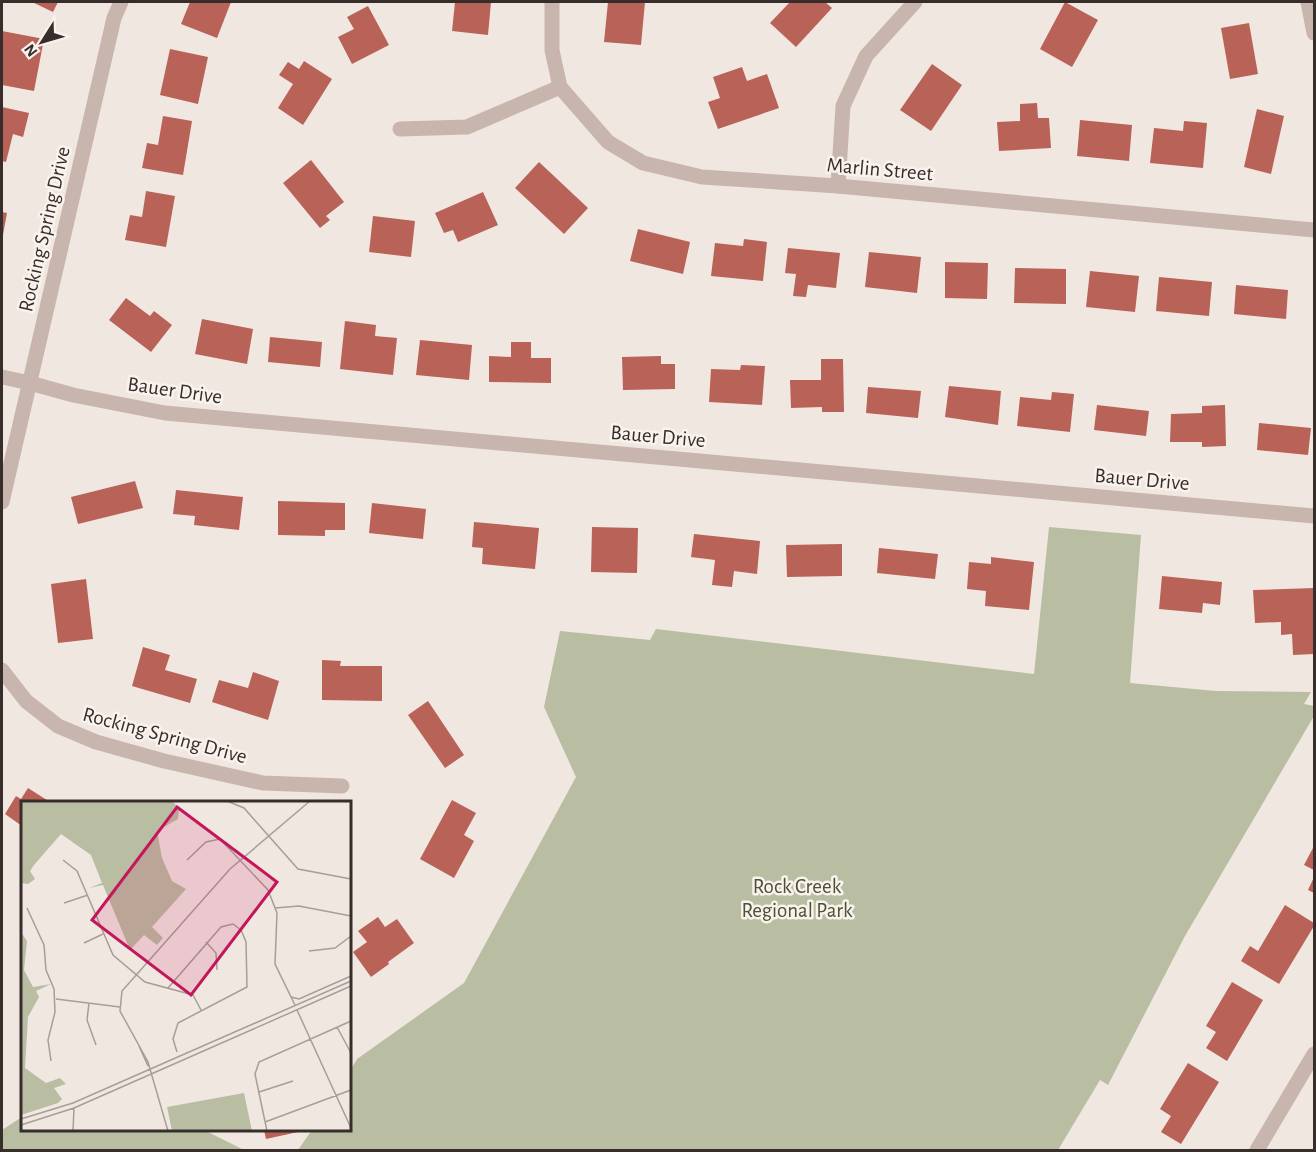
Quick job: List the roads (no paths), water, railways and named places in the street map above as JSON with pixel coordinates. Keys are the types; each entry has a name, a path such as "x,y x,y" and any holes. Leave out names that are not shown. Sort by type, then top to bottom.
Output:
{"street":[{"name":"Rocking Spring Drive","path":"2,502 114,18 121,2"},
{"name":"Marlin Street","path":"552,2 552,50 560,87 608,142 643,163 702,177 838,186 1314,230"},
{"path":"838,186 843,106 866,56 915,2"},
{"path":"1308,2 1314,33"},
{"path":"400,129 467,127 560,87"},
{"name":"Bauer Drive","path":"2,377 73,395 165,413 1314,516"},
{"name":"Rocking Spring Drive","path":"2,670 26,701 58,726 96,742 164,761 263,783 342,786"},
{"path":"1257,1150 1314,1054"}],"park label":[{"name":"Rock Creek Regional Park","path":"797,898"}]}
